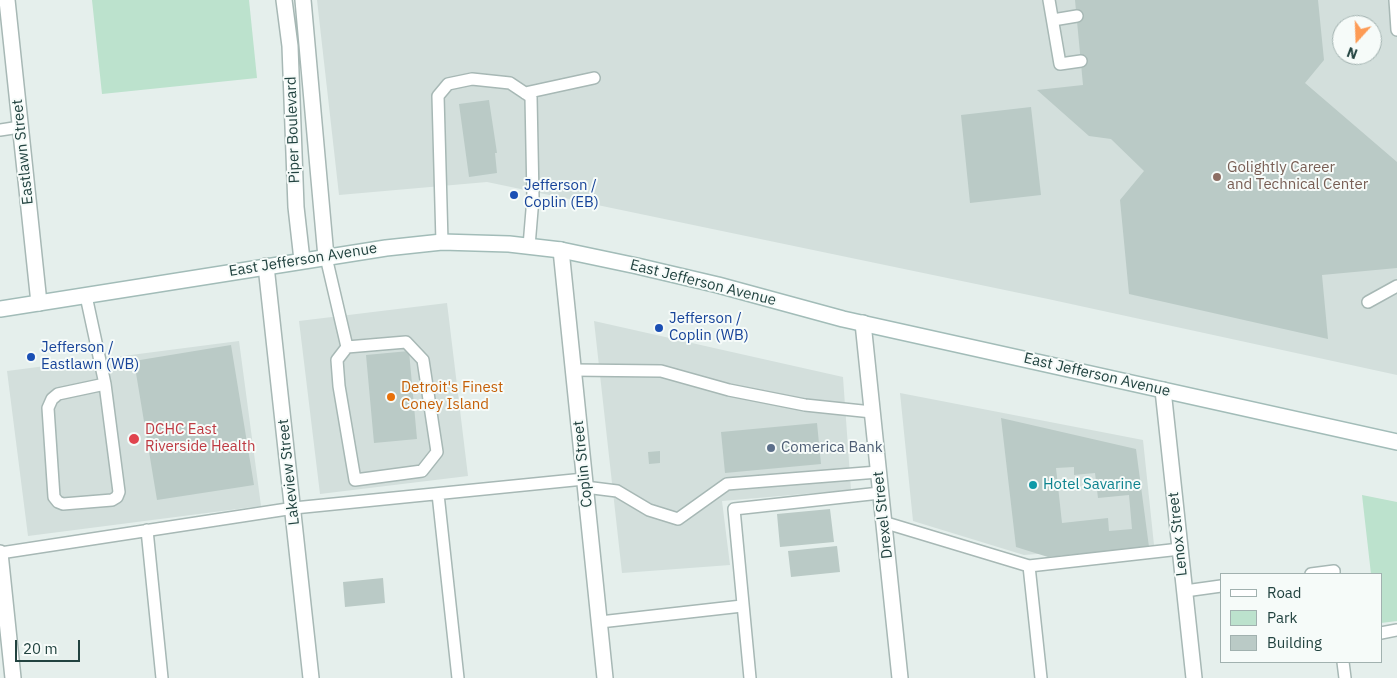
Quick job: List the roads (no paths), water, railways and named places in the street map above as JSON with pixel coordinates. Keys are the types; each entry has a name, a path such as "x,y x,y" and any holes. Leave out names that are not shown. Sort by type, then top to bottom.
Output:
{"street":[{"name":"Eastlawn Street","path":"7,0 38,303"},
{"name":"Piper Boulevard","path":"284,0 290,46 296,206 302,260"},
{"name":"Piper Boulevard","path":"303,0 326,257"},
{"name":"East Jefferson Avenue","path":"0,309 302,260 442,242 485,242 529,246 561,250 718,285 862,323 1397,442"},
{"name":"Coplin Street","path":"561,250 605,678"},
{"name":"Lakeview Street","path":"266,266 294,508 311,678"},
{"name":"Drexel Street","path":"862,323 900,678"},
{"name":"Lenox Street","path":"1163,390 1194,678"},
{"path":"0,553 14,678"}],"lane":[{"path":"1049,0 1060,64 1081,61"},
{"path":"1395,0 1397,30"},
{"path":"1052,20 1077,16"},
{"path":"525,93 594,78"},
{"path":"442,242 438,96 448,84 472,79 510,83 531,97 533,198 529,246"},
{"path":"0,130 20,127"},
{"path":"326,257 347,347 338,360 339,386 355,480 422,471 437,452 423,360 406,342 347,347"},
{"path":"1368,302 1397,286"},
{"path":"86,296 105,384 119,492 117,497 112,500 63,504 54,497 48,408 52,399 58,394 105,384"},
{"path":"573,370 661,371 729,390 804,405 872,412"},
{"path":"0,553 294,508 438,494 585,483 617,491 649,510 678,519 728,484 878,472"},
{"path":"750,678 734,509 880,493"},
{"path":"438,494 458,678"},
{"path":"883,522 1029,566 1180,549"},
{"path":"147,530 162,678"},
{"path":"1029,566 1041,678"},
{"path":"1319,573 1334,571 1334,573"},
{"path":"1184,591 1220,586"},
{"path":"600,622 742,606"},
{"path":"1382,632 1397,630"},
{"path":"1343,663 1345,678"}],"place":[{"name":"Golightly Career and Technical Center","path":"1217,177"},
{"name":"Jefferson / Coplin (EB)","path":"514,195"},
{"name":"Jefferson / Coplin (WB)","path":"659,328"},
{"name":"Jefferson / Eastlawn (WB)","path":"31,357"},
{"name":"Detroit's Finest Coney Island","path":"391,397"},
{"name":"DCHC East Riverside Health","path":"134,439"},
{"name":"Comerica Bank","path":"771,448"},
{"name":"Hotel Savarine","path":"1033,485"}]}
